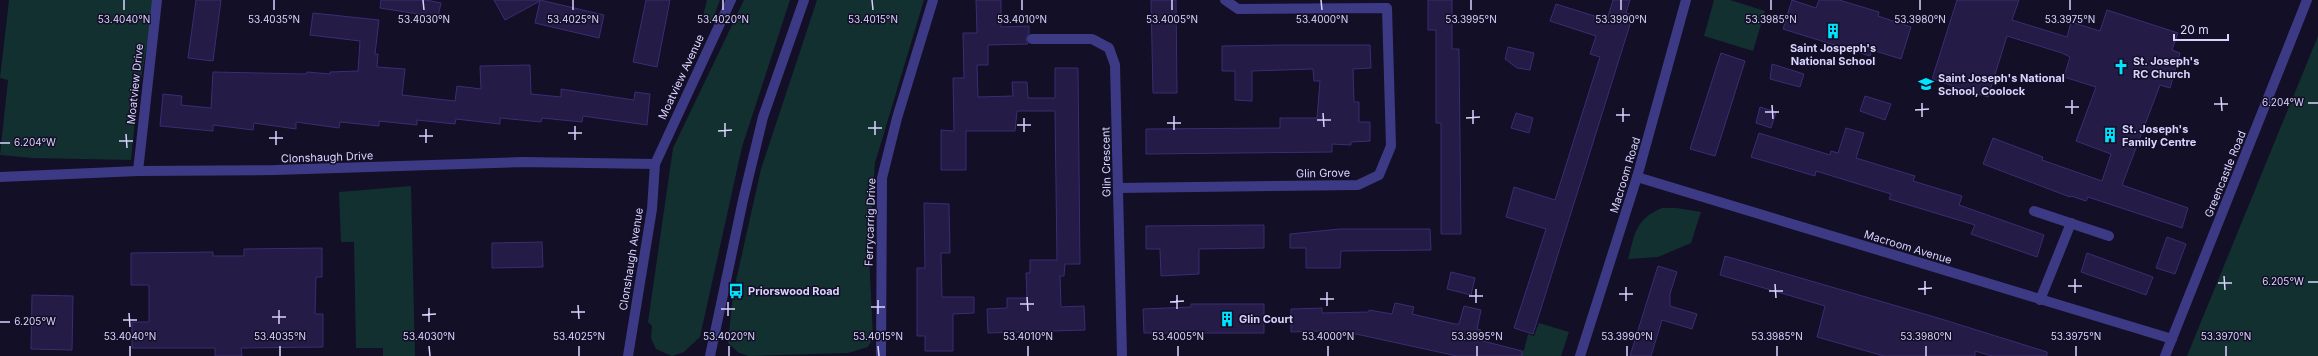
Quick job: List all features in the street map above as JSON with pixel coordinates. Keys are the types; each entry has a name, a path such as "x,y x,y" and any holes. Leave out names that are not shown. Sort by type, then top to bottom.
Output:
{"street":[{"name":"Moatview Drive","path":"138,171 157,0"},
{"name":"Moatview Avenue","path":"655,164 731,0"},
{"path":"710,356 743,200 763,117 804,0"},
{"name":"Ferrycarrig Drive","path":"881,356 882,178 897,118 933,0"},
{"name":"Glin Grove","path":"1118,188 1358,185 1379,175 1391,146 1388,4 1238,9 1225,0"},
{"name":"Macroom Road","path":"1580,356 1637,177 1686,0"},
{"name":"Greencastle Road","path":"2165,356 2307,0"},
{"name":"Glin Crescent","path":"1032,38 1092,39 1109,48 1115,65 1122,356"},
{"name":"Clonshaugh Drive","path":"0,177 138,171 274,170 523,162 655,164"},
{"name":"Clonshaugh Avenue","path":"628,356 652,209 655,164"},
{"name":"Macroom Avenue","path":"1637,177 2172,339"},
{"path":"2034,211 2109,236"},
{"path":"2040,300 2070,223"}],"green space":[{"path":"9,0 155,0 137,101 131,160 32,158 0,155 8,80 0,78"},
{"path":"707,0 720,0 711,24 702,20"},
{"path":"744,0 790,0 742,147 700,337 684,352 672,356 656,349 651,338 652,326 648,322 673,148"},
{"path":"817,0 924,0 875,163 869,254 873,337 868,347 848,353 749,356 739,353 728,343 733,294 761,169"},
{"path":"1714,0 1730,0 1765,11 1753,51 1704,36"},
{"path":"2318,36 2318,356 2187,356"},
{"path":"411,186 415,356 383,356 383,348 356,348 354,242 341,242 339,192"},
{"path":"1662,208 1677,208 1701,212 1691,243 1658,257 1628,259 1635,235 1641,222 1653,212"},
{"path":"1539,323 1569,332 1561,356 1514,356 1524,350 1528,334 1534,336"}],"building":[{"path":"196,0 221,0 213,61 188,58"},
{"path":"381,0 426,0 441,3 438,17 380,8"},
{"path":"494,0 540,0 604,15 599,38 535,23 540,1 505,20"},
{"path":"646,0 670,0 657,67 633,62"},
{"path":"976,0 1001,0 1001,27 1029,26 1029,33 1026,39 1028,44 988,45 988,65 977,65 978,97 1013,96 1012,82 1027,82 1028,98 1055,98 1055,68 1078,68 1080,264 1065,264 1064,276 1060,276 1061,307 1084,306 1085,330 988,333 987,309 1007,308 1007,298 1027,298 1026,273 1030,273 1030,260 1057,260 1055,111 1017,111 1015,131 966,131 966,170 941,170 941,130 954,131 953,78 964,78 963,33 977,33"},
{"path":"1151,0 1176,0 1177,93 1153,93"},
{"path":"1428,0 1452,0 1452,49 1459,49 1461,234 1441,234 1441,123 1436,123 1436,30 1428,30"},
{"path":"1613,0 1630,0 1626,13 1633,15 1533,334 1514,328 1546,229 1506,217 1514,187 1555,200 1600,57 1590,54 1596,36 1550,21 1556,4 1607,20"},
{"name":"Saint Jospeph's National School","path":"1792,0 1816,8 1819,0 1839,0 1879,12 1878,16 1911,27 1901,59 1872,50 1870,56 1783,29"},
{"path":"1957,0 2019,0 2012,20 2067,37 2071,22 2100,31 2107,10 2178,33 2172,50 2180,53 2170,88 2160,85 2122,185 2188,208 2182,228 2088,197 2086,201 2071,196 2070,197 1983,164 1993,138 2043,157 2042,160 2102,181 2111,154 2076,141 2096,87 2064,77 2070,57 2062,53 2007,36 1988,97 1932,79"},
{"path":"313,13 379,20 375,54 378,54 377,67 405,69 402,95 455,101 457,86 481,89 480,66 530,65 531,94 561,97 561,89 634,100 635,92 650,94 647,125 583,116 582,122 542,118 541,122 500,118 500,124 456,119 455,124 417,120 417,125 379,121 379,126 340,122 339,128 296,122 296,129 254,123 253,130 213,125 213,131 160,126 163,94 182,96 181,105 211,108 213,72 306,74 307,72 330,74 330,72 358,71 360,41 310,35"},
{"path":"1370,45 1371,68 1353,69 1354,102 1359,102 1359,122 1370,122 1370,141 1351,142 1351,145 1332,144 1332,152 1146,154 1146,129 1280,128 1280,118 1317,118 1320,81 1314,81 1313,69 1252,71 1252,101 1235,100 1235,71 1222,71 1222,46"},
{"path":"1508,47 1534,53 1530,70 1517,68 1505,59"},
{"path":"1721,53 1745,61 1715,156 1690,149"},
{"path":"1772,64 1804,74 1800,87 1770,79"},
{"path":"1865,96 1891,104 1885,120 1860,111"},
{"path":"1760,107 1776,112 1771,128 1756,123"},
{"path":"1516,113 1533,118 1529,133 1511,128"},
{"path":"1846,128 1864,133 1856,158 1915,176 1913,181 1962,196 1959,205 2044,235 2037,257 1971,234 1975,225 1889,199 1891,194 1816,171 1815,176 1751,157 1759,133 1830,155 1831,151 1838,153"},
{"path":"924,203 949,204 950,253 941,253 942,297 974,297 974,313 953,314 953,351 925,351 925,336 917,336 917,268 925,268"},
{"path":"1264,225 1264,248 1199,249 1199,274 1161,276 1160,249 1146,249 1146,226"},
{"path":"1340,229 1430,229 1431,250 1341,251 1340,268 1306,268 1306,248 1290,248 1290,234"},
{"path":"2167,237 2186,244 2175,274 2156,268"},
{"path":"542,242 543,267 492,268 492,243"},
{"path":"322,248 322,277 316,277 315,314 323,314 323,347 241,348 242,356 215,356 215,348 132,348 132,322 149,322 149,285 131,285 131,253 213,252 213,256 244,256 244,249"},
{"path":"2087,253 2153,277 2146,295 2081,272"},
{"path":"1725,256 1938,318 2047,352 2047,356 1992,356 1975,351 1975,356 1884,356 1817,337 1825,306 1720,275"},
{"path":"1658,266 1677,272 1670,294 1670,306 1697,314 1692,329 1662,320 1651,356 1630,356"},
{"path":"1451,272 1475,278 1471,295 1447,289"},
{"path":"32,295 73,296 72,350 31,349"},
{"path":"1395,303 1414,307 1412,314 1455,324 1459,324 1464,306 1481,310 1477,329 1481,330 1479,340 1522,351 1522,356 1457,356 1356,334 1323,335 1323,331 1291,332 1291,309 1322,308 1322,313 1369,312 1369,310 1392,314"},
{"name":"Glin Court","path":"1191,304 1264,304 1264,333 1144,333 1143,309 1191,307"}],"place":[{"name":"Saint Jospeph's National School","path":"1833,31"},
{"name":"St. Joseph's RC Church","path":"2121,67"},
{"name":"Saint Joseph's National School, Coolock","path":"1926,84"},
{"name":"St. Joseph's Family Centre","path":"2110,135"},
{"name":"Priorswood Road","path":"736,291"},
{"name":"Glin Court","path":"1227,319"}]}
